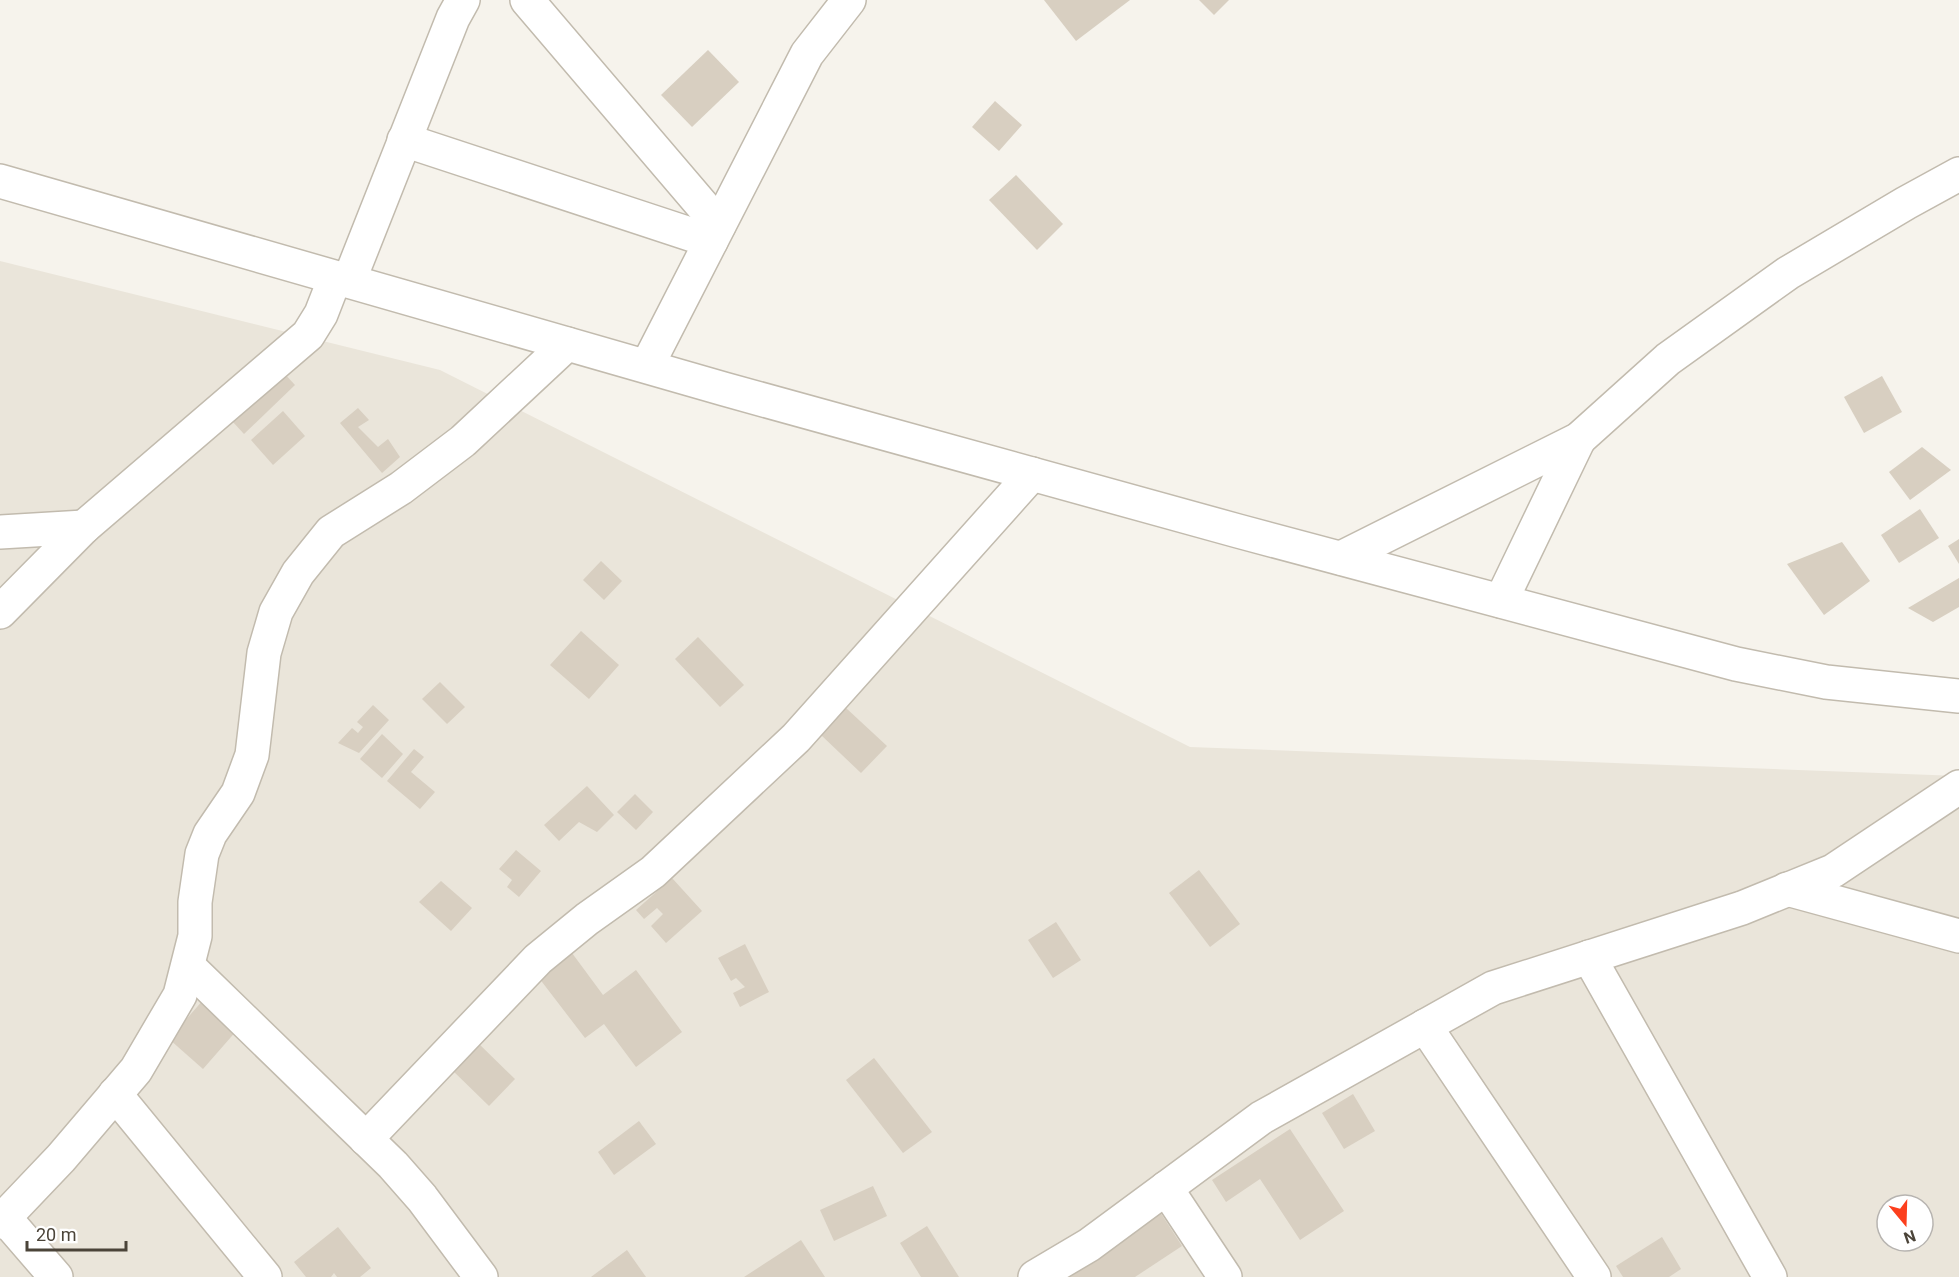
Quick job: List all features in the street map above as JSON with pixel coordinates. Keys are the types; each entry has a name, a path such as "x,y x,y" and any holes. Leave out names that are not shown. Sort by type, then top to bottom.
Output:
{"street":[{"path":"0,612 84,527 308,334 342,280 404,141 453,18 463,0"},
{"path":"527,0 715,233"},
{"path":"647,366 807,54 849,0"},
{"path":"404,141 715,233"},
{"path":"1341,558 1579,439 1668,359 1788,273 1959,174"},
{"path":"0,181 567,344 1032,474 1736,664 1826,682 1959,696"},
{"path":"56,1277 2,1220 61,1158 136,1070 180,995 195,936 195,902 202,854 210,834 238,793 252,755 264,653 276,612 297,573 331,532 401,488 463,441 567,344"},
{"path":"1501,601 1579,439"},
{"path":"366,1139 538,959 653,872 796,738 1032,474"},
{"path":"0,532 84,527"},
{"path":"1035,1277 1089,1245 1261,1118 1493,988 1742,909 1833,871 1959,788"},
{"path":"1788,890 1959,936"},
{"path":"1589,957 1770,1277"},
{"path":"189,966 393,1165 422,1198 481,1277"},
{"path":"1425,1026 1594,1277"},
{"path":"115,1094 265,1277"},
{"path":"1166,1188 1225,1277"}],"shaded area":[{"path":"0,261 440,370 1190,747 1959,776 1959,1277 0,1277"}],"building":[{"path":"1044,0 1130,0 1076,41"},
{"path":"1199,0 1229,0 1214,15"},
{"path":"708,50 739,82 692,127 661,95"},
{"path":"995,101 1022,125 999,151 972,127"},
{"path":"1016,175 1063,224 1037,250 989,200"},
{"path":"283,372 295,385 244,434 232,421"},
{"path":"1882,376 1902,412 1864,433 1844,397"},
{"path":"358,408 369,420 358,427 378,447 388,439 400,457 382,473 340,423"},
{"path":"283,411 305,436 273,465 251,440"},
{"path":"1922,447 1951,470 1910,500 1889,472"},
{"path":"1920,509 1939,538 1899,563 1881,535"},
{"path":"1959,539 1959,564 1948,546"},
{"path":"1842,542 1870,581 1824,615 1787,564"},
{"path":"601,561 622,581 604,600 583,580"},
{"path":"1959,578 1959,607 1933,622 1908,608"},
{"path":"581,631 619,665 589,699 550,665"},
{"path":"698,637 744,685 720,707 675,659"},
{"path":"440,682 465,707 447,724 422,699"},
{"path":"373,705 389,720 359,753 338,743 352,728 358,733 363,727 357,722"},
{"path":"846,708 887,746 861,773 821,735"},
{"path":"382,734 403,754 382,778 360,759"},
{"path":"414,749 424,757 411,772 435,792 420,809 387,781"},
{"path":"587,786 614,815 597,832 579,822 559,841 544,825"},
{"path":"635,794 653,812 636,830 617,812"},
{"path":"516,850 541,871 519,897 507,887 512,880 499,869"},
{"path":"1199,870 1240,924 1210,947 1169,893"},
{"path":"672,878 702,911 666,943 651,926 663,914 657,908 644,919 636,910"},
{"path":"441,881 472,908 451,931 419,902"},
{"path":"1056,922 1081,960 1053,978 1028,940"},
{"path":"745,944 769,992 740,1007 733,993 745,987 736,978 731,981 718,958"},
{"path":"572,953 603,995 636,970 682,1032 636,1067 604,1024 585,1038 539,978"},
{"path":"204,999 238,1029 203,1069 169,1039"},
{"path":"476,1041 515,1079 489,1106 449,1067"},
{"path":"874,1058 932,1132 903,1153 846,1080"},
{"path":"1353,1094 1375,1131 1344,1149 1322,1113"},
{"path":"639,1121 656,1144 614,1175 598,1152"},
{"path":"1290,1129 1344,1211 1300,1240 1260,1179 1226,1202 1212,1180"},
{"path":"873,1186 887,1216 834,1241 820,1210"},
{"path":"1160,1212 1182,1246 1135,1277 1061,1277"},
{"path":"927,1226 959,1277 921,1277 900,1243"},
{"path":"338,1227 371,1268 360,1277 337,1277 334,1273 331,1277 306,1277 294,1262"},
{"path":"1662,1237 1681,1269 1669,1277 1623,1277 1616,1266"},
{"path":"801,1240 825,1277 744,1277"},
{"path":"627,1250 646,1277 591,1277"}]}
